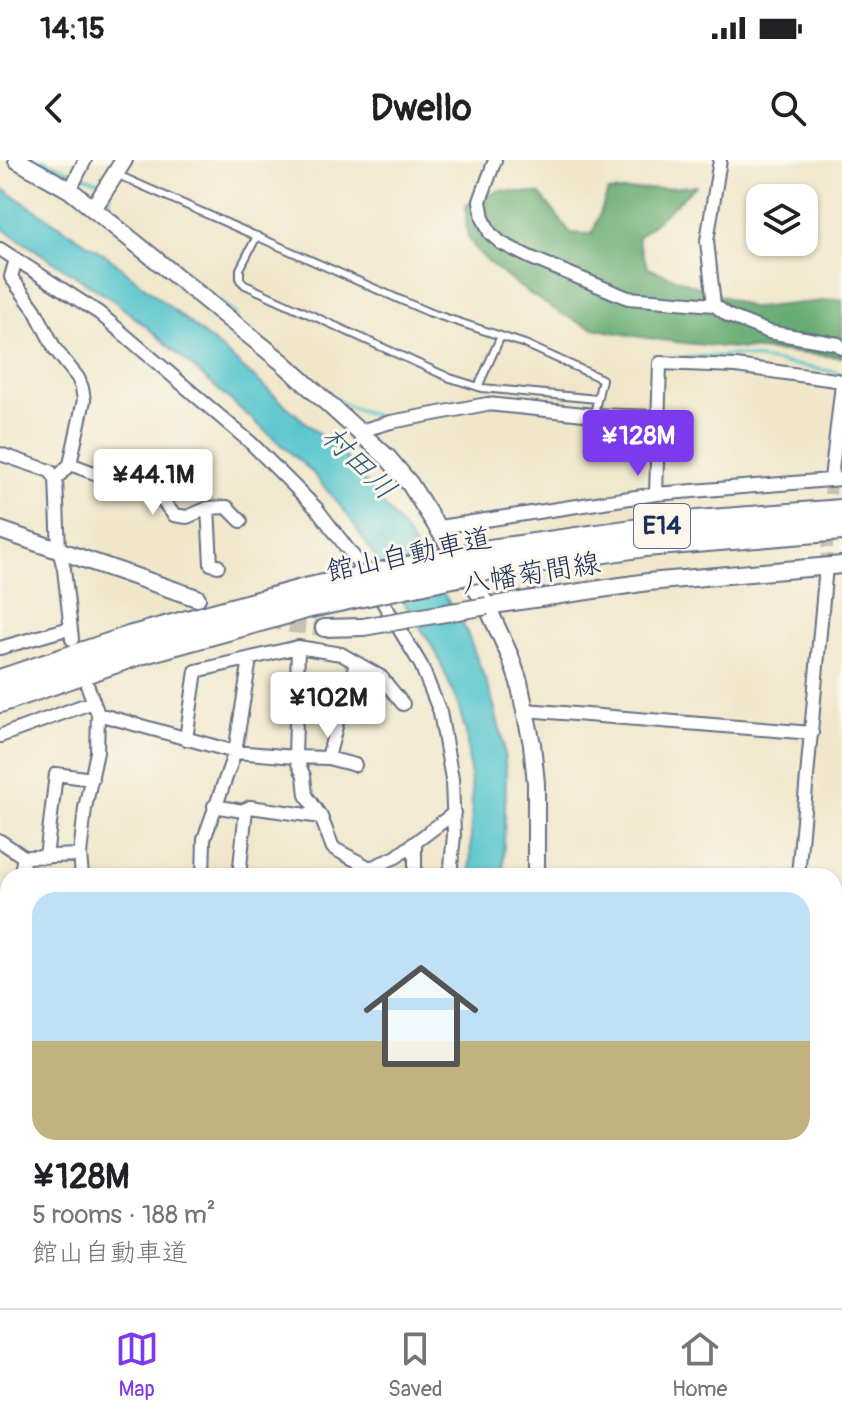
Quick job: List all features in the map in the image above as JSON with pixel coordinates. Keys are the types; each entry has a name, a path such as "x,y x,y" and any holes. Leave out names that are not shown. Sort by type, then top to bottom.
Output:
{"highway":[{"name":"館山自動車道","path":"0,681 198,617 697,522 842,511"},
{"name":"館山自動車道","path":"487,560 842,529"},
{"name":"館山自動車道","path":"0,701 307,598"}],"street":[{"path":"17,160 70,190 282,362 360,431 403,475 487,606 510,656 525,710 536,783 536,868"},
{"path":"70,190 85,160"},
{"path":"495,160 480,201 486,226 501,243 628,298 714,305 729,316 769,332 838,344 842,348"},
{"path":"714,305 707,241 720,160"},
{"path":"93,209 120,167"},
{"path":"0,249 99,313 250,442 317,509 363,569 405,637 432,689 448,748 454,813 451,868"},
{"path":"16,259 11,277 35,310 55,349 78,378 82,388 84,400 70,464 56,479"},
{"path":"439,527 656,494 836,479 842,383 736,366 660,363 656,494"},
{"path":"360,431 487,404 594,415 660,417"},
{"path":"0,454 50,471 56,479 59,550 71,634 0,648"},
{"path":"70,464 102,476 142,475 174,515 187,517 208,508 227,507 241,521"},
{"path":"208,508 211,564 218,566"},
{"path":"0,530 197,598"},
{"path":"799,868 812,733 834,566"},
{"name":"八幡菊間線","path":"324,628 363,627 648,582 834,566"},
{"path":"298,647 295,757 304,776 306,795 321,817 333,848 360,868"},
{"path":"186,739 196,671 298,647 341,654 381,677 403,704"},
{"path":"203,868 204,839 235,752 250,659"},
{"path":"328,758 343,699 356,664"},
{"path":"81,868 85,808 97,752 96,708 88,687"},
{"path":"0,736 96,708 235,752 328,758 355,765"},
{"path":"525,710 812,733"},
{"path":"46,857 56,774 92,779"},
{"path":"214,806 243,811 250,807 321,817"},
{"path":"240,868 246,809"},
{"path":"374,868 415,844 454,813"},
{"path":"0,841 24,857 80,855"},
{"path":"415,844 415,868"},
{"path":"22,868 24,857"}],"lane":[{"path":"120,167 257,236 428,312 554,355 602,379 594,415"},
{"path":"257,236 240,269 240,280 245,285 450,378 478,387 597,399"},
{"path":"478,387 501,336"}],"green space":[{"path":"696,186 637,238 648,268 753,308 842,299 842,357 685,343 594,328 564,315 504,275 474,247 467,232 466,205 500,190 540,194 571,233 592,234 608,192"}],"water":[{"path":"0,187 108,257 218,346 346,458 406,533 466,630 491,695 503,741 506,776 503,868 470,868 472,793 466,733 457,702 436,652 347,514 310,470 148,328 114,301 0,227"}],"waterway":[{"path":"42,160 76,174"},
{"path":"83,176 102,183"},
{"path":"106,210 111,195"},
{"path":"186,274 236,315"},
{"path":"675,358 736,355 842,373"},
{"path":"654,373 654,358 659,358"},
{"name":"村田川","path":"330,396 350,407 385,419"},
{"path":"642,411 650,407 654,400"},
{"path":"535,403 603,409"}],"tunnel":[{"path":"826,566 831,479"},
{"path":"266,619 324,628"}]}
